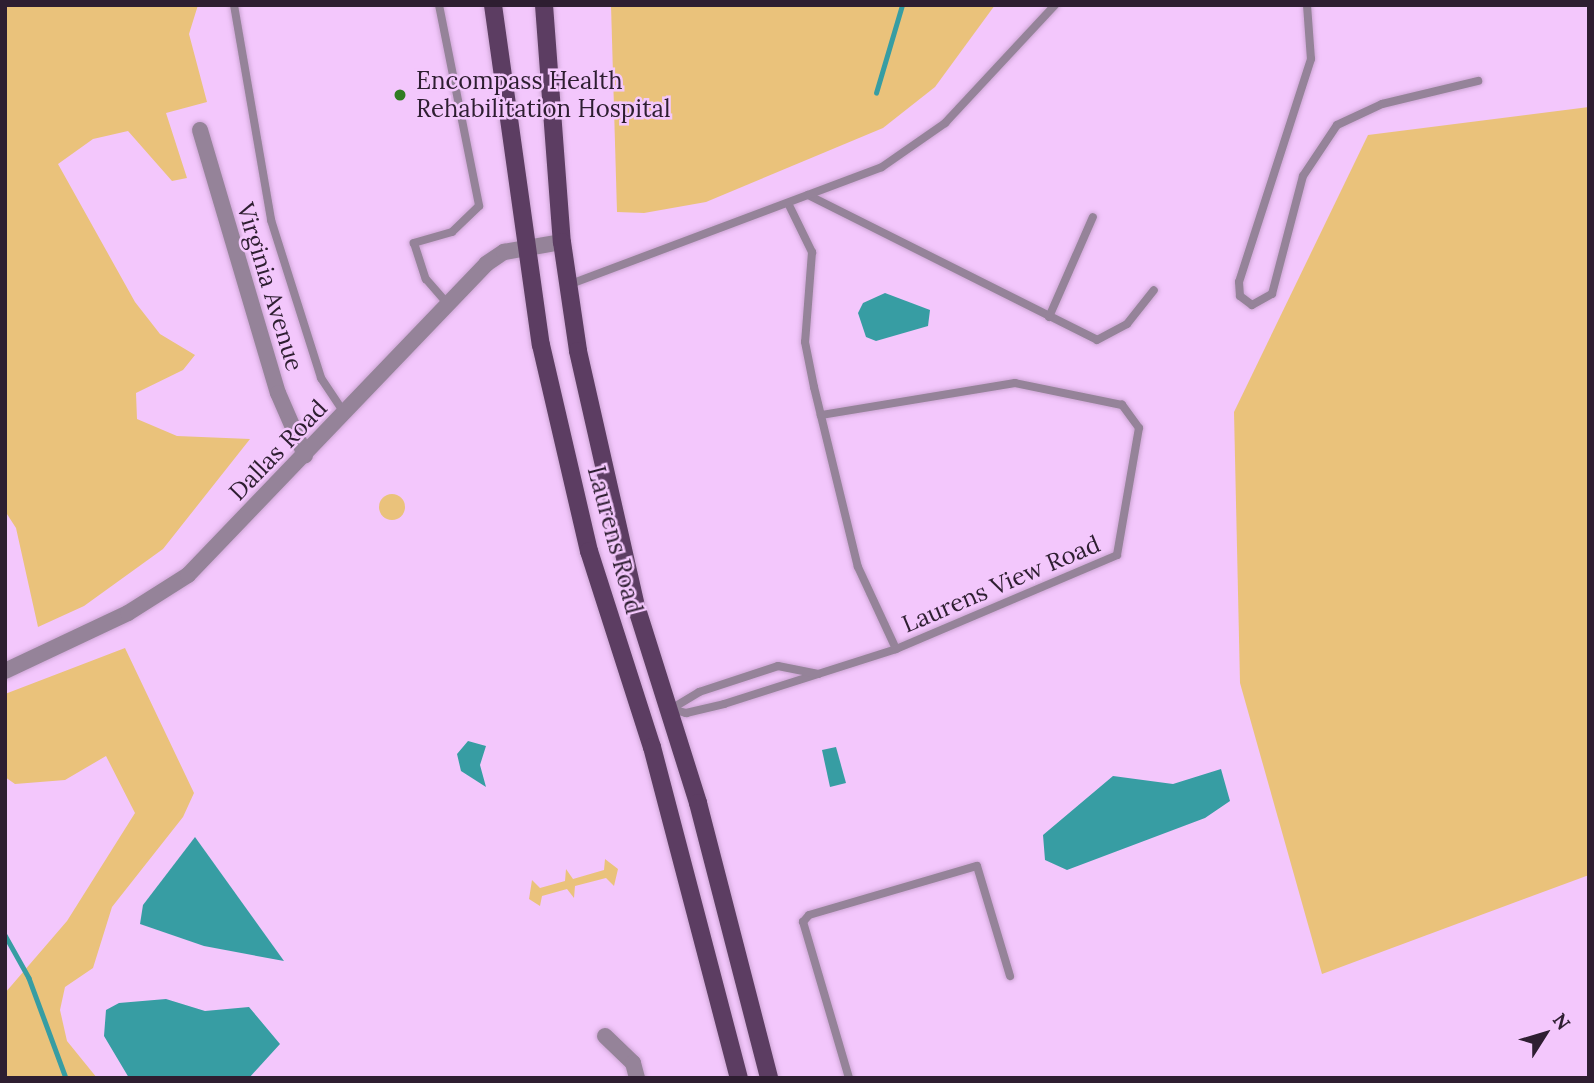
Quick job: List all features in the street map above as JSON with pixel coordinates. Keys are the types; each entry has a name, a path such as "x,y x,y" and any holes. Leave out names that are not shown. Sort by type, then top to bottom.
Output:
{"main road":[{"name":"Laurens Road","path":"493,5 541,345 589,551 643,716 737,1070"},
{"name":"Laurens Road","path":"544,5 562,242 568,285 636,606 671,709 769,1078"},
{"path":"643,716 671,709"},
{"path":"737,1070 762,1051"}],"street":[{"name":"Virginia Avenue","path":"200,130 278,393 305,455"},
{"name":"Dallas Road","path":"5,671 128,613 188,575 492,260 526,247 562,242"},
{"path":"605,1036 633,1063 637,1078"}],"lane":[{"path":"234,5 271,220 321,378 345,414"},
{"path":"439,5 479,206 453,232 414,243 426,279 448,304"},
{"path":"568,285 881,167 945,123 1055,5"},
{"path":"1307,5 1311,59 1239,282 1240,296 1252,305 1272,294 1303,176 1337,125 1382,104 1478,81"},
{"path":"808,195 1097,340 1105,338 1146,307 1154,289"},
{"path":"788,203 812,251 805,342 821,415 858,567 896,649"},
{"path":"1049,317 1093,218"},
{"name":"Laurens View Road","path":"671,709 686,713 724,704 896,649 1116,555 1139,428 1122,405 1015,383 821,415"},
{"name":"Laurens View Road","path":"671,709 699,692 778,666 818,674"},
{"path":"849,1078 803,922 809,915 977,866 1010,976"}],"shaded area":[{"path":"5,5 198,5 189,34 207,102 166,113 187,178 172,181 128,131 93,139 58,164 135,302 160,334 195,355 183,370 136,393 137,419 177,436 250,439 163,549 84,606 38,627 16,528 5,511"},
{"path":"611,5 995,5 935,87 883,128 706,202 644,213 617,212"},
{"path":"1589,107 1589,875 1322,974 1240,683 1234,412 1368,135"},
{"path":"885,293 930,310 928,326 876,341 866,337 858,313 863,303"},
{"path":"392,494 401,498 405,507 401,516 392,520 383,516 379,507 383,498"},
{"path":"125,648 194,793 183,817 112,907 93,968 65,987 60,1010 67,1041 97,1078 5,1078 5,993 67,921 135,813 106,756 65,780 15,784 5,777 5,694"},
{"path":"468,741 486,746 480,765 486,787 461,771 457,754"},
{"path":"836,747 846,783 830,787 822,750"},
{"path":"1221,769 1230,801 1205,818 1067,870 1045,860 1043,835 1113,776 1173,784"},
{"path":"195,837 284,961 204,946 140,924 143,905"},
{"path":"605,859 618,869 614,886 606,878 575,886 574,898 567,889 542,896 540,906 529,899 532,880 540,888 565,881 566,869 573,879 604,870"},
{"path":"166,999 205,1011 249,1007 280,1044 249,1078 129,1078 104,1036 106,1010 119,1003"}],"waterway":[{"path":"876,93 902,5"},
{"path":"5,935 29,978 66,1078"}],"place":[{"name":"Encompass Health Rehabilitation Hospital","path":"400,95"}]}
